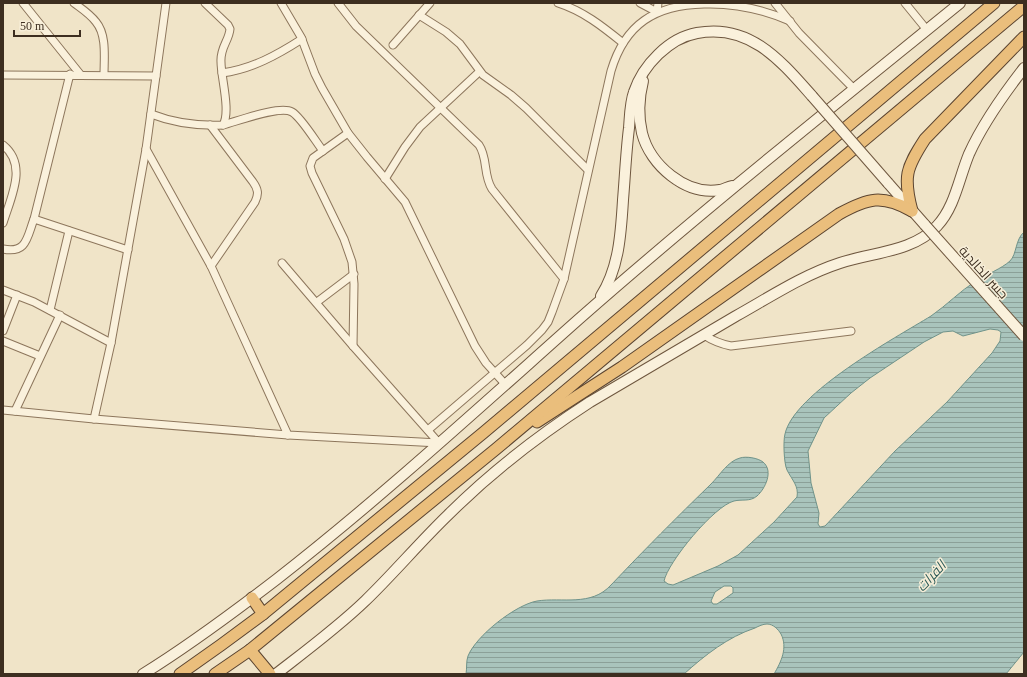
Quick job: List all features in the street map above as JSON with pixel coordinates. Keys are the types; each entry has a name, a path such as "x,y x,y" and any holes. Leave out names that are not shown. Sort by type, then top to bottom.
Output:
{"highway":[{"path":"180,674 222,646 263,614 483,433 994,3"},
{"path":"215,674 250,650 496,449 1024,6"},
{"path":"912,211 907,192 907,177 909,165 922,143 928,135 1024,37"},
{"path":"496,449 622,367 839,214 853,206 867,201 881,200 893,202 912,211"},
{"path":"483,433 496,449"},
{"path":"252,598 263,614"},
{"path":"250,650 270,674"}],"main road":[{"path":"143,674 210,630 350,521 590,309 739,183 958,3"},
{"name":"جسر الخالدية","path":"590,309 601,297 608,286 616,257 621,227 631,105 639,80 653,59 663,49 676,40 690,34 708,31 723,31 737,34 753,41 779,59 1024,336"},
{"path":"276,674 325,636 364,602 447,516 501,466 530,443 590,402 799,280 820,270 862,256 908,245 922,239 944,217 949,208 969,154 980,132 997,105 1024,68"},
{"path":"646,71 640,99 642,133 649,151 660,166 674,178 691,186 706,190 721,190 739,183"}],"street":[{"path":"23,3 80,74"},
{"path":"74,3 95,21 101,30 103,40 104,75"},
{"path":"94,419 111,343 146,149 166,3"},
{"path":"205,3 228,25 230,29 221,53 226,111 226,120 223,125"},
{"path":"281,3 302,39 315,74 348,133 405,202 475,346 480,355 505,384"},
{"path":"338,3 356,26 481,148 487,180 492,189 564,278"},
{"path":"393,45 430,3"},
{"path":"558,3 581,12 597,22 623,43"},
{"path":"640,3 657,12"},
{"path":"657,12 658,3"},
{"path":"776,3 814,49 854,89"},
{"path":"905,3 927,30"},
{"path":"428,430 527,345 542,330 552,312 564,278 611,71 623,43 638,25 657,12 668,8 692,4 725,4 758,9 790,21"},
{"path":"419,15 446,32 460,44 471,58 479,72 526,108 588,170"},
{"path":"222,73 254,65 283,51 302,39"},
{"path":"385,179 412,136 479,72"},
{"path":"3,249 13,251 22,247 26,241 34,219 70,74"},
{"path":"5,77 70,74 156,76"},
{"path":"151,114 182,123 223,125 276,111 287,110 296,115 323,151"},
{"path":"210,125 253,182 258,194 255,202 211,266"},
{"path":"348,133 323,151 311,162 310,170 348,250 354,274 353,346"},
{"path":"3,145 15,159 17,173 3,223"},
{"path":"146,149 211,266 288,435"},
{"path":"34,219 128,250"},
{"path":"50,310 69,231"},
{"path":"282,262 353,346 439,443"},
{"path":"317,302 354,274"},
{"path":"3,290 50,310 111,343"},
{"path":"3,331 17,295"},
{"path":"15,411 60,315"},
{"path":"704,335 712,341 731,346 851,330"},
{"path":"3,341 40,356"},
{"path":"3,410 288,435 439,443"}],"water":[{"name":"الفرات","path":"1024,232 1024,652 1006,674 774,674 783,655 784,644 778,630 767,624 735,636 709,653 684,674 466,674 467,658 472,648 497,622 518,608 537,601 585,599 603,592 711,484 728,465 743,457 749,457 763,462 768,470 767,480 763,489 754,498 749,500 734,501 725,505 715,513 693,536 674,561 667,572 664,581 673,585 718,566 738,555 774,522 797,497 796,486 786,467 784,437 792,418 807,401 826,384 871,352 931,316 964,289 1010,261 1014,255 1021,235","holes":["990,329 1001,332 1000,341 992,353 947,402 895,451 825,526 820,527 818,524 819,513 811,483 808,451 824,418 870,378 924,342 943,332 953,331 963,336","724,586 731,586 733,588 733,593 717,604 713,604 711,601 715,592"]}]}
